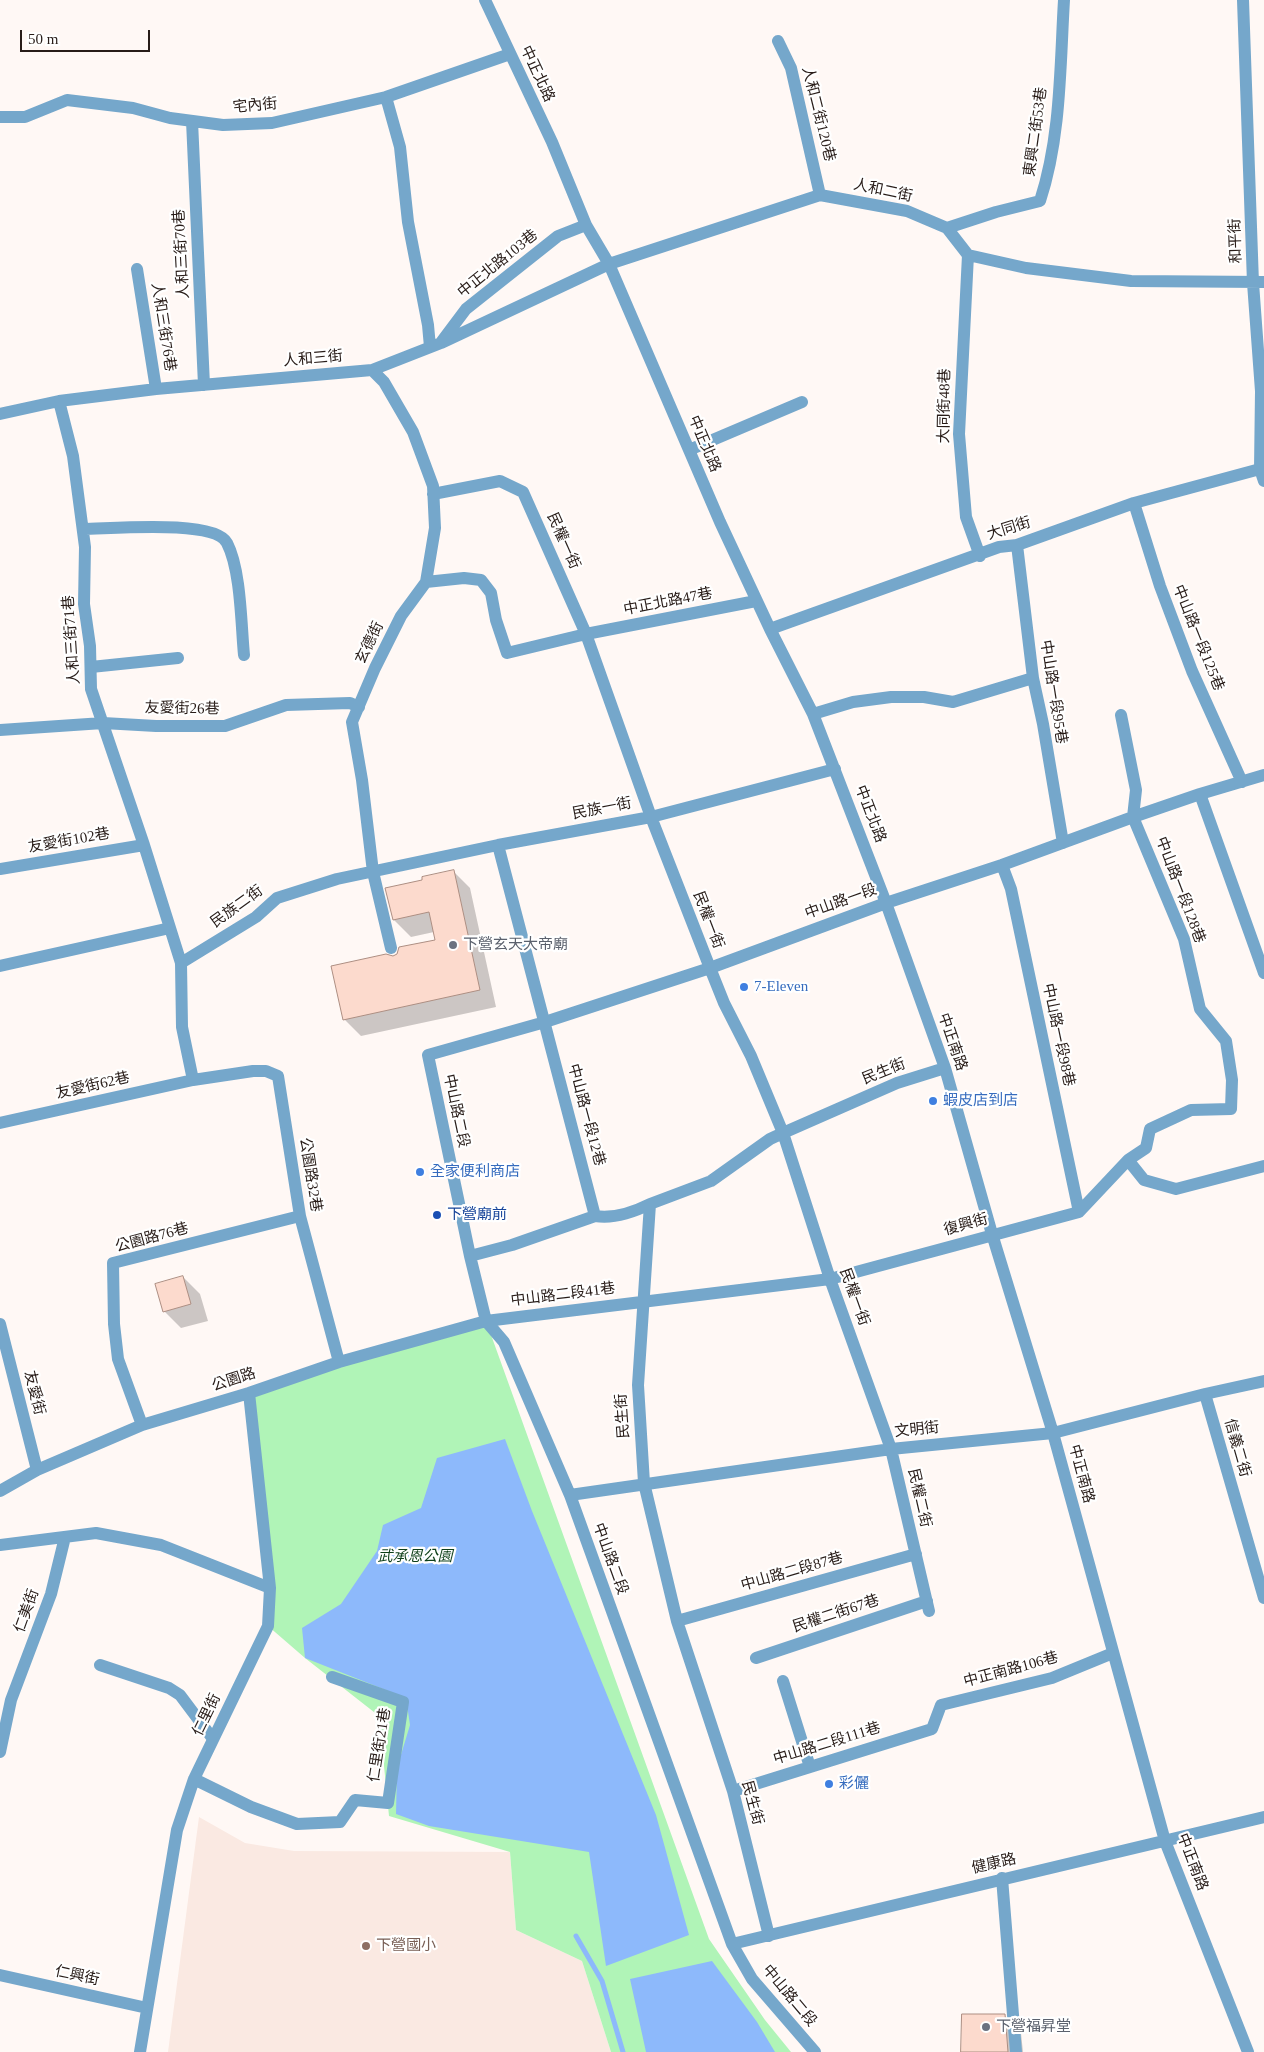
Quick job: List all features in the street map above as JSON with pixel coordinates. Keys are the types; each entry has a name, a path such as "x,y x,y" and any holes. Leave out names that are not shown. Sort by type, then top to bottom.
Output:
{"street":[{"name":"中正北路","path":"486,0 552,142 586,225 609,264 756,601 813,714 886,903"},
{"name":"東興二街53巷","path":"947,228 996,212 1040,202 1049,171 1058,97 1064,0"},
{"name":"和平街","path":"1243,0 1258,282 1262,390 1262,475"},
{"name":"人和二街120巷","path":"778,41 791,68 820,195"},
{"name":"宅內街","path":"0,117 25,117 67,100 133,108 170,118 223,126 272,123 386,97 510,54"},
{"path":"386,97 400,147 411,241 428,325 435,345"},
{"name":"人和三街70巷","path":"192,121 204,385"},
{"name":"人和二街","path":"609,264 820,195 907,211 947,228 968,255"},
{"name":"中正北路103巷","path":"435,345 466,309 558,236 586,225"},
{"path":"968,255 1026,268 1132,281 1258,282"},
{"name":"大同街48巷","path":"968,255 959,434 966,517 980,556"},
{"name":"人和三街","path":"0,414 59,401 156,389 372,370 435,345 609,264"},
{"name":"人和三街76巷","path":"137,269 156,389"},
{"name":"玄德街","path":"372,370 384,382 413,432 433,486 435,528 426,582 401,616 375,668 352,722 374,872 391,948"},
{"name":"人和三街71巷","path":"59,401 73,456 83,529 85,547 84,604 90,646 91,688 144,845 181,963 182,1027 193,1080"},
{"path":"689,450 802,402"},
{"name":"大同街","path":"770,629 999,548 1017,545 1134,503 1262,475"},
{"name":"民權一街","path":"433,494 500,481 523,492 586,634 651,816 724,1003 751,1056 783,1133 830,1279 891,1449"},
{"name":"中山路一段125巷","path":"1134,503 1160,586 1192,671 1242,782"},
{"path":"83,529 188,527 211,531 226,541 235,568 244,655"},
{"name":"中山路一段95巷","path":"1017,545 1033,678 1043,724 1063,843"},
{"name":"中正北路47巷","path":"426,582 464,578 481,580 491,593 496,620 507,653 586,634 756,601"},
{"path":"91,666 178,658"},
{"path":"813,714 853,702 891,698 924,697 953,702 1033,678"},
{"name":"友愛街26巷","path":"0,730 103,723 156,726 225,726 286,705 350,703 359,707"},
{"path":"1121,715 1136,790 1133,816"},
{"name":"民族一街","path":"374,872 498,845 651,816 835,769"},
{"name":"中山路一段","path":"428,1055 545,1022 710,968 886,903 1002,865 1133,816 1264,776"},
{"path":"1200,794 1264,974"},
{"name":"中山路一段128巷","path":"1128,1160 1146,1148 1150,1129 1191,1110 1231,1109 1232,1099 1232,1080 1226,1041 1200,1009 1184,939 1133,816"},
{"name":"友愛街102巷","path":"0,869 144,845"},
{"name":"中山路一段12巷","path":"498,845 595,1216"},
{"name":"中山路一段98巷","path":"1002,865 1011,889 1079,1212"},
{"name":"民族二街","path":"181,963 256,917 276,898 337,879 374,872"},
{"name":"中正南路","path":"886,903 944,1068 992,1234 1053,1433 1165,1841 1248,2052"},
{"path":"0,966 170,928"},
{"name":"中山路二段","path":"428,1055 470,1256 486,1321 504,1342 570,1495 732,1944 752,1979 815,2052"},
{"name":"民生街","path":"768,1936 733,1791 677,1621 644,1483 638,1385 650,1204 711,1181 770,1139 897,1083 944,1068"},
{"name":"公園路32巷","path":"193,1080 253,1071 266,1071 278,1076 300,1216 339,1362"},
{"name":"友愛街62巷","path":"0,1123 193,1080"},
{"path":"1079,1212 1128,1160 1144,1180 1176,1189 1264,1166"},
{"path":"470,1256 512,1245 595,1216 609,1218 638,1210 650,1204"},
{"name":"復興街","path":"643,1302 830,1279 1079,1212"},
{"name":"公園路76巷","path":"142,1425 118,1359 114,1324 113,1263 300,1216"},
{"name":"中山路二段41巷","path":"486,1321 643,1302"},
{"name":"公園路","path":"2,1487 142,1425 249,1393 339,1362 486,1321"},
{"name":"友愛街","path":"0,1324 38,1470"},
{"name":"文明街","path":"570,1495 891,1449 1053,1433 1264,1381"},
{"name":"仁里街","path":"140,2052 177,1830 194,1779 268,1626 270,1588 249,1393"},
{"name":"信義二街","path":"1205,1394 1264,1598"},
{"name":"民權二街","path":"891,1449 928,1606"},
{"path":"0,1545 96,1533 161,1545 270,1588"},
{"name":"仁美街","path":"0,1752 11,1700 51,1594 65,1537"},
{"name":"中山路二段87巷","path":"677,1621 916,1554"},
{"name":"民權二街67巷","path":"756,1658 928,1606"},
{"name":"中正南路106巷","path":"932,1729 941,1705 1052,1678 1113,1653"},
{"path":"100,1665 169,1688 180,1695 213,1739"},
{"name":"仁里街21巷","path":"194,1779 251,1807 297,1824 340,1822 355,1800 388,1803 403,1702 332,1677"},
{"path":"784,1681 810,1767"},
{"name":"中山路二段111巷","path":"733,1791 932,1729"},
{"name":"健康路","path":"732,1944 1002,1878 1264,1818"},
{"path":"1002,1878 1016,2052"},
{"name":"仁興街","path":"0,1975 147,2008"}],"shaded area":[{"name":"下營國小","path":"199,1817 245,1843 294,1851 510,1852 516,1930 582,1961 611,2052 168,2052"}],"green space":[{"name":"武承恩公園","path":"486,1321 709,1939 765,2020 791,2052 611,2052 582,1961 516,1930 510,1852 389,1816 379,1716 305,1658 268,1626 249,1393"}],"water":[{"path":"505,1439 532,1511 656,1815 689,1935 606,1966 589,1852 429,1826 396,1814 397,1768 410,1725 406,1698 305,1658 302,1628 341,1604 377,1551 383,1525 421,1508 437,1458"},
{"path":"712,1961 757,2022 775,2052 646,2052 630,1979"}],"building":[{"name":"下營玄天大帝廟","path":"454,870 480,990 343,1020 331,966 386,954 393,956 397,954 399,947 435,940 429,912 393,920 385,888 422,880 422,877"},
{"path":"183,1276 191,1304 163,1312 155,1284"},
{"name":"下營福昇堂","path":"962,2014 1005,2014 1008,2052 961,2052"}],"waterway":[{"path":"576,1936 602,1981 623,2052"}],"place":[{"name":"下營玄天大帝廟","path":"453,945"},
{"name":"7-Eleven","path":"744,987"},
{"name":"蝦皮店到店","path":"933,1101"},
{"name":"全家便利商店","path":"420,1172"},
{"name":"下營廟前","path":"437,1215"},
{"name":"彩儷","path":"829,1784"},
{"name":"下營國小","path":"366,1946"},
{"name":"下營福昇堂","path":"986,2027"}]}
